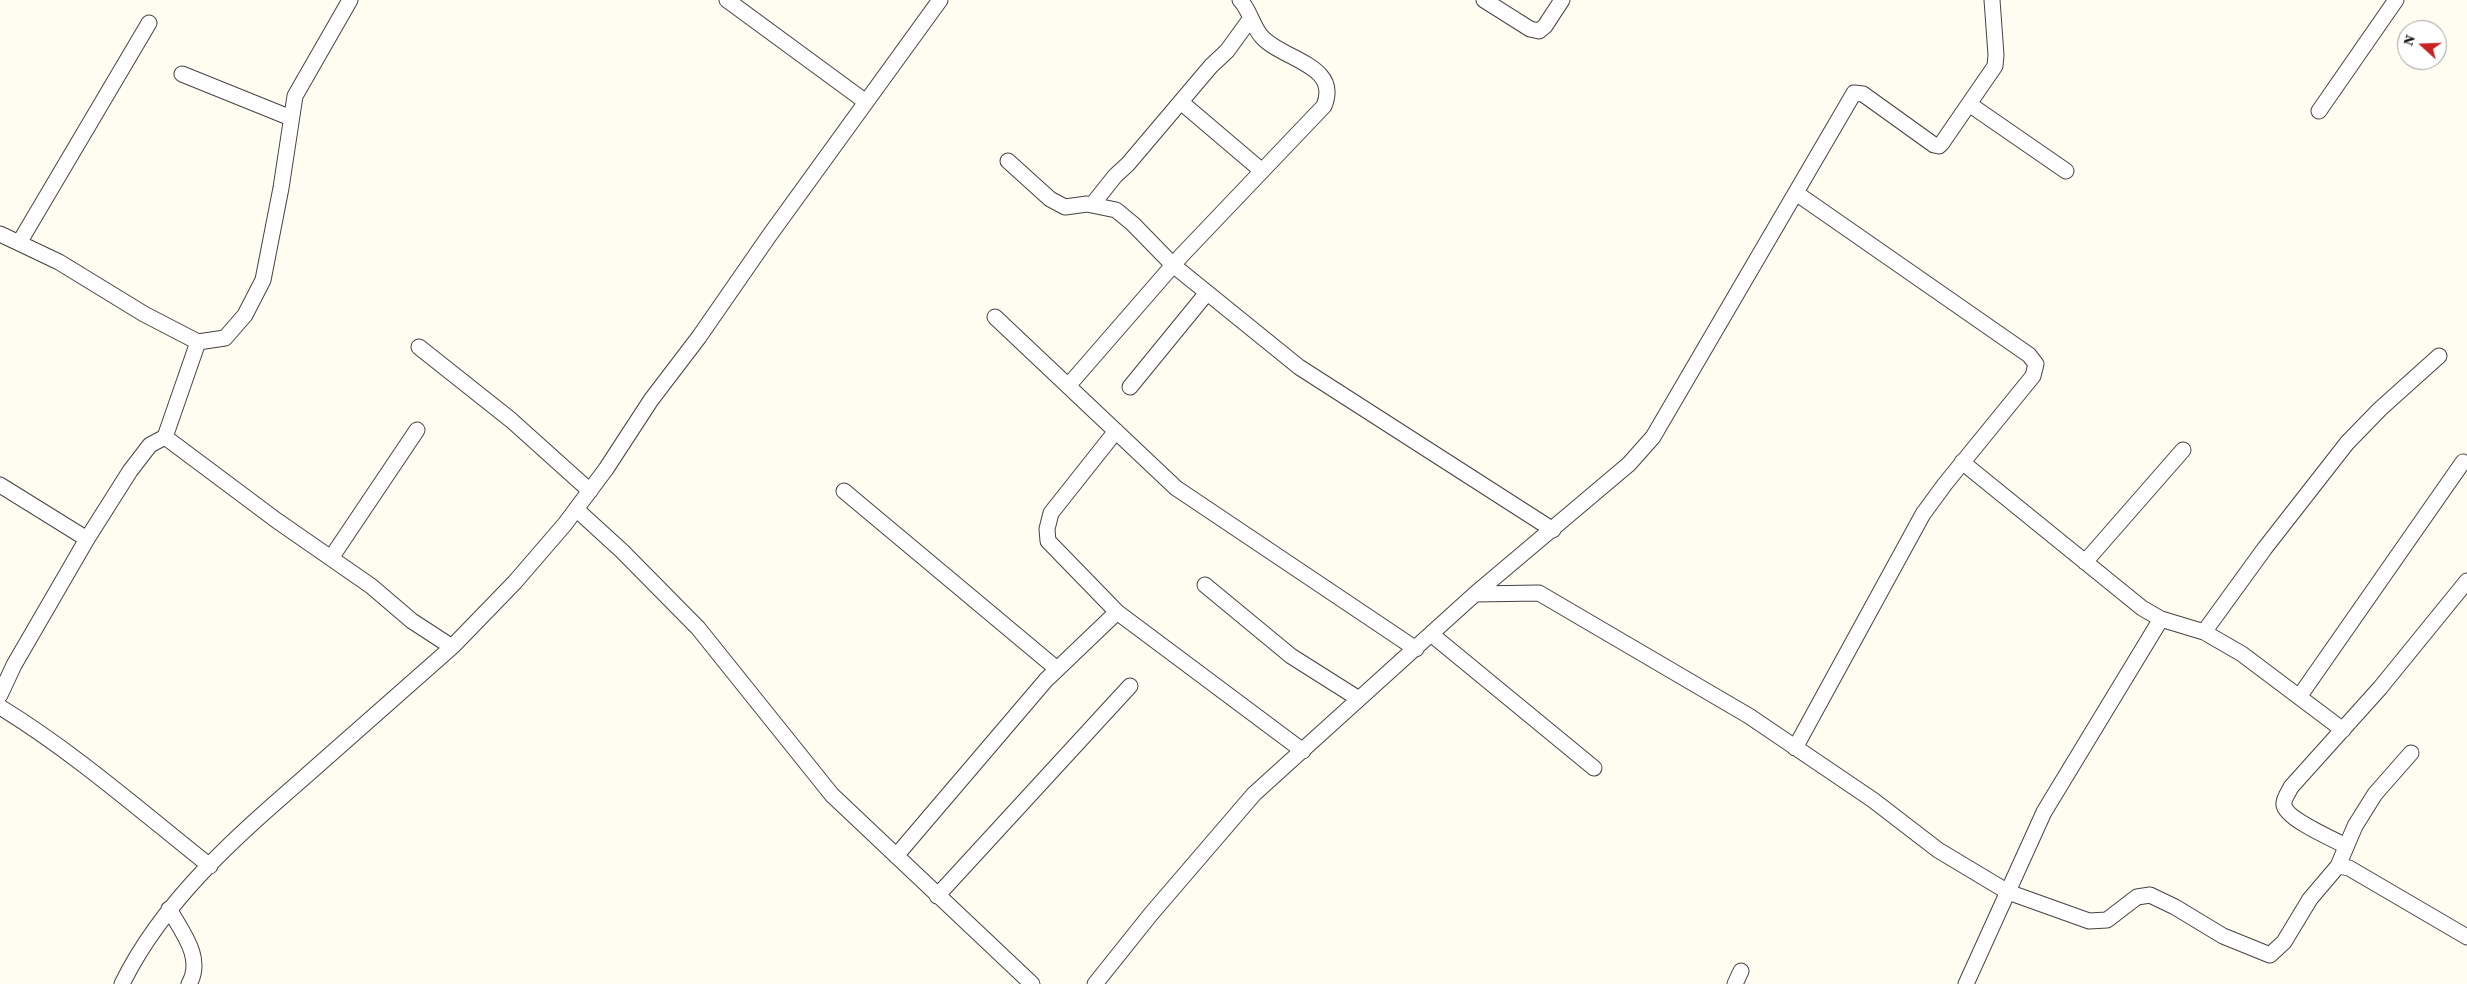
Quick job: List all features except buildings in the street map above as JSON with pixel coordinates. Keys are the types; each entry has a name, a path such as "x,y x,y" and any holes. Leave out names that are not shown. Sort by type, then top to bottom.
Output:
{"street":[{"path":"0,234 59,262 144,314 198,342 225,338 245,315 263,280 281,188 291,118 300,84 350,0"},
{"path":"726,0 866,102"},
{"path":"122,984 132,964 169,909 210,866 255,821 452,647 515,582 576,509 651,400 710,321 769,236 940,0"},
{"path":"1068,386 1173,265 1324,106 1328,92 1323,78 1264,39 1240,0"},
{"path":"1484,0 1530,29 1539,31 1545,26 1562,0"},
{"path":"1095,984 1150,914 1254,794 1475,594 1629,464 1653,437 1852,95 1857,92 1937,146 1942,143 1993,71 1996,61 1992,0"},
{"path":"2320,111 2396,0"},
{"path":"1092,205 1115,176 1128,164 1227,51 1251,18"},
{"path":"20,243 149,23"},
{"path":"182,74 291,118"},
{"path":"1182,103 1262,171"},
{"path":"1969,104 2066,171"},
{"path":"1008,161 1050,199 1065,207 1092,205 1116,210 1206,294 1326,386 1553,530"},
{"path":"1795,748 1919,521 1962,462 2036,370 2034,359 1796,193"},
{"path":"1130,387 1206,294"},
{"path":"996,317 1176,488 1416,649"},
{"path":"0,695 3,678 87,539 135,464 150,445 165,437 198,342"},
{"path":"419,347 511,420 590,491"},
{"path":"2204,632 2265,548 2347,443 2380,409 2439,356"},
{"path":"331,558 417,430"},
{"path":"1116,431 1051,513 1047,529 1048,541 1117,612 1303,751"},
{"path":"165,437 371,586 412,621 452,647"},
{"path":"2085,562 2183,450"},
{"path":"1962,462 2142,608 2161,618 2204,632 2242,654 2343,730"},
{"path":"2299,697 2463,462"},
{"path":"0,485 87,539"},
{"path":"844,491 1057,669"},
{"path":"576,509 622,551 698,628 832,795 1032,984"},
{"path":"2346,846 2290,816 2284,806 2291,787 2380,688 2467,581"},
{"path":"1205,585 1292,656 1359,699"},
{"path":"1475,594 1539,593 1691,681 1872,800 1938,850 2008,892 2089,921 2107,920 2137,897 2150,895 2223,936 2270,955 2284,942 2310,900 2338,866 2355,826 2375,794 2411,753"},
{"path":"896,856 1057,669 1117,612"},
{"path":"1966,984 2044,812 2161,618"},
{"path":"1432,634 1594,768"},
{"path":"937,896 1130,686"},
{"path":"0,708 72,756 210,866"},
{"path":"2338,866 2349,868 2467,937"},
{"path":"169,909 194,955 195,970 189,984"}]}
